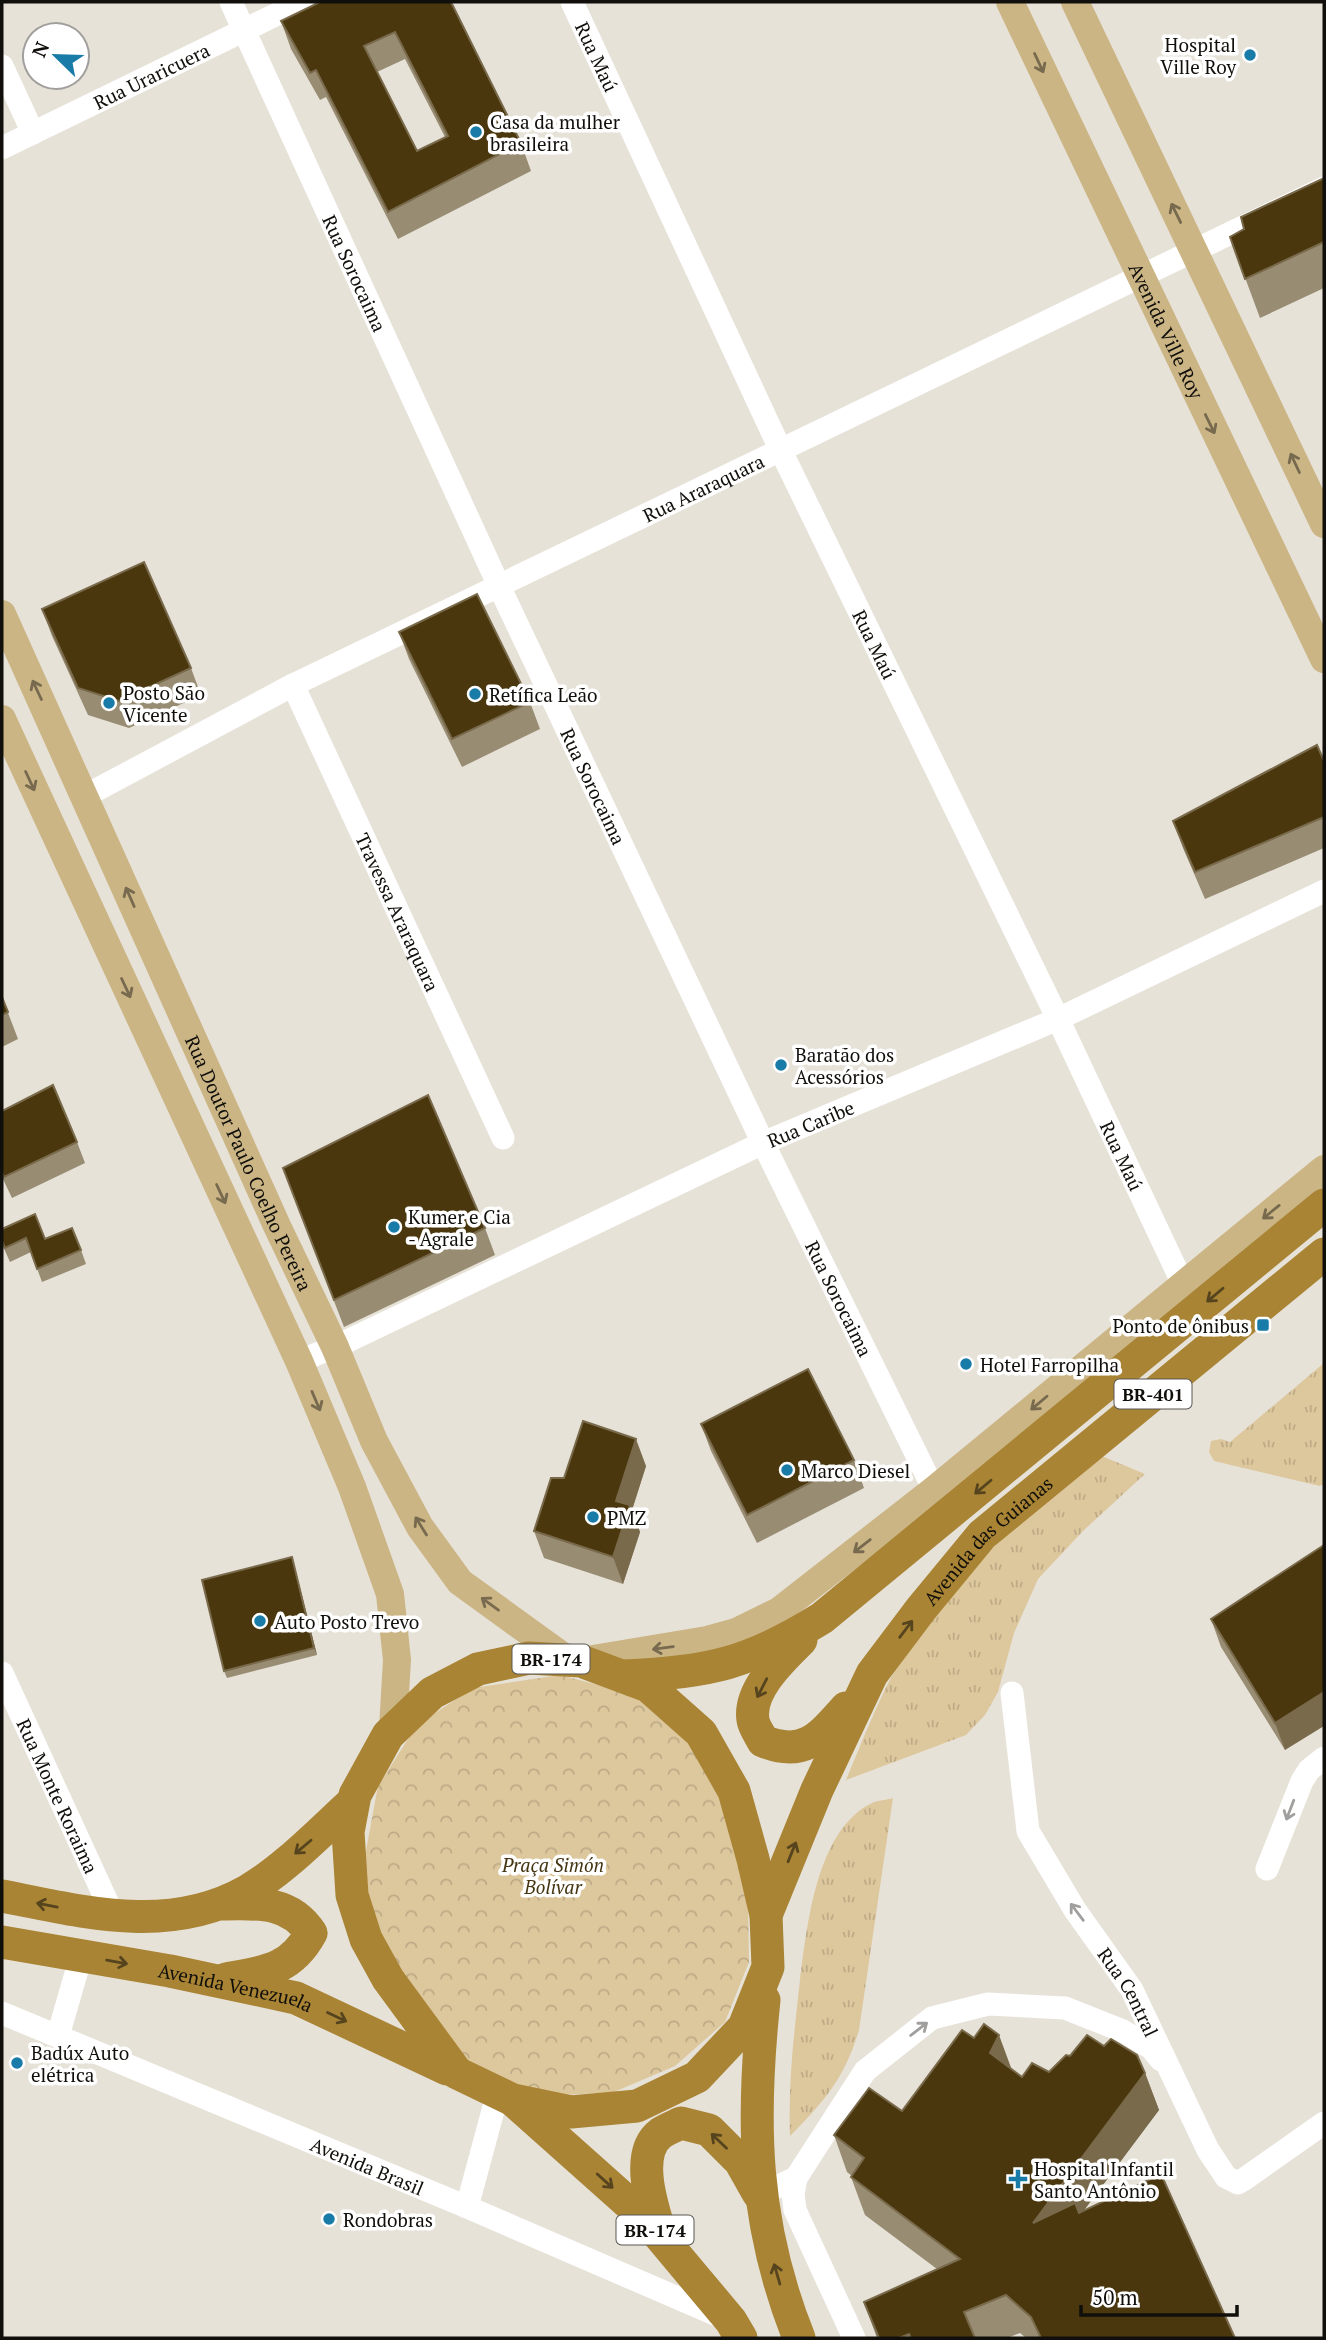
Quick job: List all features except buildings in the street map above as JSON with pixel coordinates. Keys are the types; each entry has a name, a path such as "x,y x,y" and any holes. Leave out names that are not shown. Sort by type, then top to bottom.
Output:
{"highway":[{"name":"Avenida das Guianas","path":"625,1664 689,1673 727,1664 778,1646 822,1618 1324,1205"},
{"name":"Avenida das Guianas","path":"766,1915 817,1790 872,1674 982,1535 1324,1254"},
{"path":"822,1618 784,1657 757,1697 753,1720 763,1741 780,1748 804,1746 824,1733 872,1674"},
{"name":"BR-174","path":"768,1968 744,2027 697,2077 637,2106 571,2112 505,2096 457,2073 394,1989 366,1939 352,1895 348,1832 353,1802 394,1728 432,1693 478,1669 529,1658 625,1664 701,1733 734,1791 766,1915 768,1968 757,2070 759,2195 785,2304 799,2338"},
{"name":"BR-174","path":"2,1896 114,1917 159,1917 216,1904 248,1891 353,1802"},
{"path":"216,1904 255,1903 284,1909 301,1917 311,1933 300,1953 283,1965 216,1981"},
{"name":"Avenida Venezuela","path":"2,1942 296,1998 457,2073"},
{"name":"Avenida Brasil","path":"505,2096 643,2216 736,2330"},
{"path":"662,2239 646,2184 649,2158 659,2134 681,2123 709,2130 740,2161 759,2195"}],"main road":[{"name":"Avenida Ville Roy","path":"1010,2 1324,659"},
{"path":"1075,2 1324,524"},
{"name":"Rua Doutor Paulo Coelho Pereira","path":"2,614 271,1213 335,1347 374,1441 421,1527 460,1582 575,1660"},
{"name":"Rua Doutor Paulo Coelho Pereira","path":"2,719 299,1360 352,1487 390,1594 397,1660 394,1728"},
{"path":"625,1664 736,1632 779,1611 934,1490 1324,1169"}],"street":[{"name":"Rua Sorocaima","path":"231,2 499,586 764,1143 934,1490"},
{"name":"Rua Uraricuera","path":"2,148 302,2"},
{"name":"Rua Maú","path":"572,2 781,451 1058,1018 1183,1284"},
{"path":"2,66 33,133"},
{"name":"Rua Araraquara","path":"85,796 293,685 1324,188"},
{"name":"Travessa Araraquara","path":"293,685 503,1138"},
{"name":"Rua Caribe","path":"299,1360 335,1347 764,1143 1058,1018 1324,891"},
{"name":"Rua Monte Roraima","path":"2,1673 114,1917"},
{"name":"Rua Central","path":"1012,1693 1028,1831 1075,1910 1119,1968 1175,2075 1208,2150 1226,2177 1232,2181 1243,2180 1324,2123"},
{"path":"1267,1869 1302,1781 1315,1764 1324,1758"},
{"path":"58,2036 81,1956"},
{"path":"854,2338 795,2210 793,2194 796,2178 865,2071 932,2018 988,2004 1065,2008 1124,2031 1152,2048 1175,2075"},
{"name":"Avenida Brasil","path":"2,2013 467,2207 736,2330"},
{"path":"467,2207 505,2096"},
{"path":"759,2195 796,2178"}],"green space":[{"path":"1324,1363 1324,1484 1320,1486 1214,1461 1209,1452 1211,1441 1221,1439 1230,1442"},
{"path":"1097,1454 1145,1474 1084,1530 1038,1579 1014,1633 998,1692 985,1715 966,1735 846,1780 891,1678 925,1623 985,1555"},
{"name":"Praça Simón Bolívar","path":"560,1675 633,1694 681,1730 715,1782 748,1899 749,1962 725,2022 675,2066 614,2092 548,2096 484,2078 436,2030 371,1924 365,1856 378,1786 417,1725 473,1688"},
{"path":"893,1798 859,2030 847,2061 832,2088 790,2136 791,2077 800,1980 806,1934 818,1882 826,1857 853,1816 872,1803"}],"place":[{"name":"Hospital Ville Roy","path":"1250,55"},
{"name":"Casa da mulher brasileira","path":"476,132"},
{"name":"Retífica Leão","path":"475,694"},
{"name":"Posto São Vicente","path":"109,703"},
{"name":"Baratão dos Acessórios","path":"781,1065"},
{"name":"Kumer e Cia - Agrale","path":"394,1227"},
{"name":"Ponto de ônibus","path":"1263,1325"},
{"name":"Hotel Farropilha","path":"966,1364"},
{"name":"Marco Diesel","path":"787,1470"},
{"name":"PMZ","path":"593,1517"},
{"name":"Auto Posto Trevo","path":"260,1621"},
{"name":"Badúx Auto elétrica","path":"17,2063"},
{"name":"Hospital Infantil Santo Antônio","path":"1018,2179"},
{"name":"Rondobras","path":"329,2219"}]}
